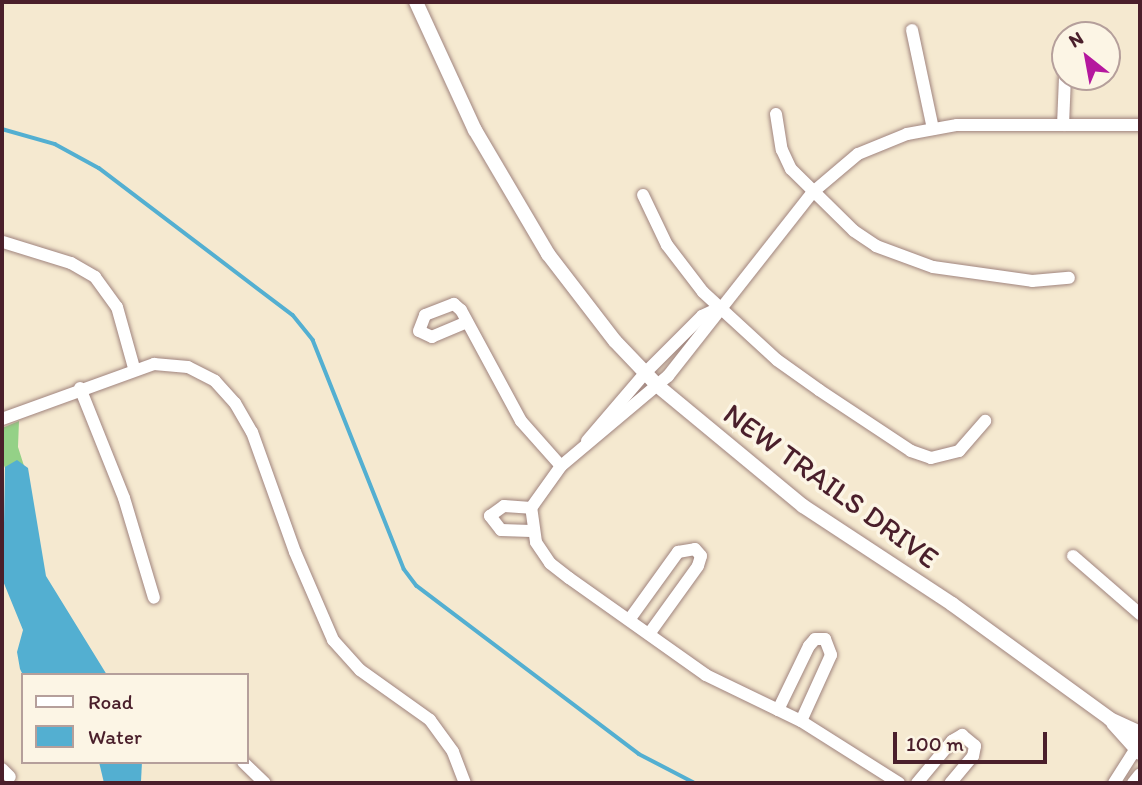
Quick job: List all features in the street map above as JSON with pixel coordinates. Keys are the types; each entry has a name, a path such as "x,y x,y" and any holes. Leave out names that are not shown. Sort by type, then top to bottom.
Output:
{"street":[{"name":"NEW TRAILS DRIVE","path":"416,2 440,61 511,194 581,298 645,373 803,506 952,604 1110,719 1139,748"},
{"path":"912,30 933,129"},
{"path":"1063,125 1064,91"},
{"path":"776,114 782,150 791,169 854,231 896,256 933,267 1032,281 1069,278"},
{"path":"899,783 801,721 706,676 550,563 531,531 531,508 561,467 586,443 658,386 713,325 719,308 813,192 858,154 907,134 933,129 1140,125"},
{"path":"643,195 667,245 719,308 777,360 911,451 931,458 946,457 973,440 985,421"},
{"path":"3,242 62,259 95,277 117,307 134,368"},
{"path":"586,443 645,373 702,316 719,308"},
{"path":"467,321 521,421 561,467"},
{"path":"2,419 134,368 154,364 188,367 215,382 235,403 252,432 299,564 333,640 360,670 430,720 453,752 465,783"},
{"path":"80,388 124,498 154,598"},
{"path":"531,508 504,506 490,516 501,530 531,531"},
{"path":"629,620 678,552 695,548 701,555 698,566 649,634"},
{"path":"1073,556 1140,614"},
{"path":"778,710 809,646 815,639 825,639 831,655 801,721"},
{"name":"NEW TRAILS DRIVE","path":"1110,719 1140,733"},
{"path":"917,783 962,735 975,746 973,756 950,783"},
{"path":"1114,783 1139,748"},
{"path":"245,764 265,783"},
{"path":"1133,783 1140,774"}],"green space":[{"path":"19,421 18,447 25,469 8,476 2,460 2,428"}],"water":[{"path":"17,460 28,468 46,576 106,673 22,673 20,669 17,652 23,630 3,581 5,467"},
{"path":"99,764 142,764 141,781 104,783"}],"waterway":[{"path":"2,129 55,144 99,168 293,315 313,340 404,569 417,586 639,754 695,783"}]}
